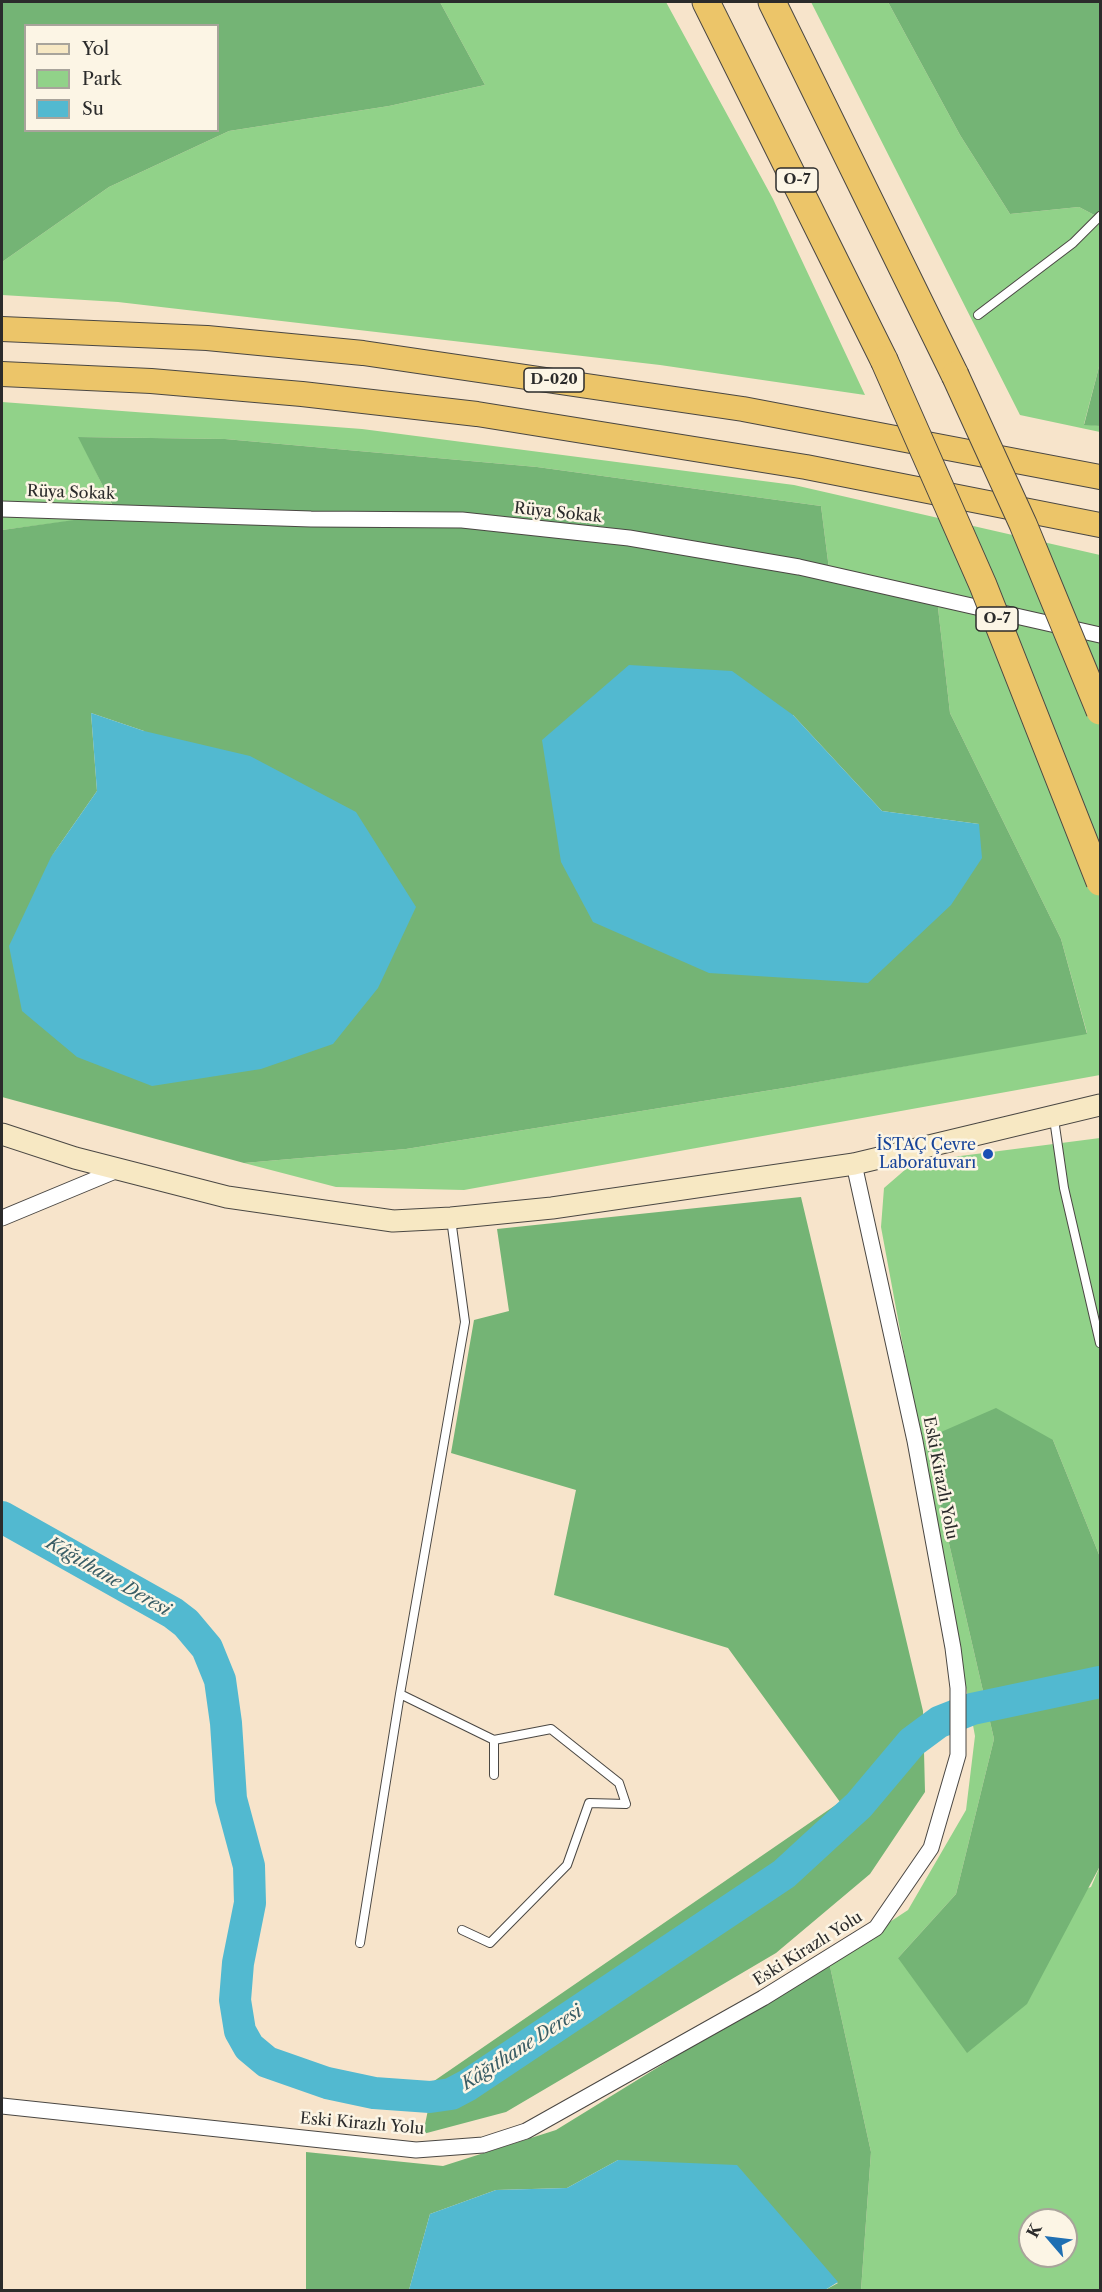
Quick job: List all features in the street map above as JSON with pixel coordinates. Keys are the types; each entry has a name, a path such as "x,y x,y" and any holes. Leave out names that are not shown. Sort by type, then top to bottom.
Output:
{"highway":[{"name":"O-7","path":"706,2 884,360 983,585 1101,882"},
{"path":"772,2 955,375 1023,524 1101,711"},
{"name":"D-020","path":"2,328 207,338 363,353 742,410 1101,477"},
{"path":"2,374 151,381 279,392 477,414 806,466 1101,525"}],"main road":[{"path":"2,1134 120,1169 227,1197 393,1221 552,1208 854,1164 1101,1105"}],"street":[{"name":"Rüya Sokak","path":"2,509 311,519 462,520 629,538 799,567 1101,635"},
{"name":"Eski Kirazlı Yolu","path":"2,2106 416,2150 483,2145 526,2131 763,1998 876,1928 931,1848 958,1755 958,1688 953,1648 915,1441 854,1164"},
{"path":"2,1218 120,1169"}],"lane":[{"path":"978,315 1073,243 1101,216"},
{"path":"1053,1116 1064,1188 1101,1343"},
{"path":"360,1942 400,1694 465,1322 451,1218"},
{"path":"400,1694 494,1740 550,1729 619,1782 626,1804 589,1803 567,1865 490,1943 462,1930"},
{"path":"494,1740 494,1775"}],"green space":[{"path":"2,2 440,2 485,85 389,106 229,131 109,187 2,262"},
{"path":"440,2 666,2 773,199 865,395 660,365 118,302 2,295 2,262 109,187 229,131 389,106 485,85"},
{"path":"811,2 888,2 960,135 1010,214 1079,207 1100,218 1100,363 1084,424 1100,426 1100,432 1020,415"},
{"path":"888,2 1100,2 1100,218 1079,207 1010,214 960,135"},
{"path":"1100,363 1100,426 1084,425"},
{"path":"2,402 362,429 794,485 1100,555 1100,1075 464,1190 336,1187 244,1163 406,1149 790,1087 1087,1033 1061,939 950,713 937,599 830,577 821,506 537,467 225,439 79,437 117,515 2,530"},
{"path":"78,437 225,439 537,467 821,506 830,577 937,599 950,713 1061,939 1087,1034 790,1087 406,1149 244,1163 2,1097 2,530 117,514","holes":["91,713 144,731 51,857 97,791","793,715 882,811 979,824 561,862"]},
{"path":"1100,1138 1100,1557 1053,1440 925,1439 994,1739 956,1894 898,1958 1091,1887 1100,1866 1100,2290 861,2290 871,2152 829,1962 908,1910 966,1810 975,1736 881,1227 884,1188 914,1162"},
{"path":"801,1197 923,1711 925,1792 870,1874 776,1953 506,2112 423,2134 434,2081 840,1802 728,1648 554,1595 576,1490 451,1453 474,1320 509,1311 497,1229"},
{"path":"996,1408 1053,1440 1100,1557 1100,1866 1027,2004 967,2053 898,1958 956,1894 994,1739 925,1439"},
{"path":"829,1962 871,2152 861,2290 825,2290 838,2283 618,2160 567,2188 496,2190 430,2214 409,2290 306,2290 306,2152 443,2166 556,2130"}],"water":[{"path":"629,665 732,671 793,715 882,811 979,824 982,858 951,905 868,983 709,973 593,922 561,862 542,740"},
{"path":"91,713 144,731 250,756 356,812 416,907 378,988 333,1044 261,1069 152,1086 77,1057 22,1011 9,946 51,857 97,791"},
{"path":"618,2160 737,2165 838,2282 825,2290 409,2290 430,2214 496,2190 567,2188"}],"waterway":[{"name":"Kâğıthane Deresi","path":"2,1517 173,1613 186,1623 207,1648 220,1680 226,1723 231,1799 249,1866 250,1903 238,1963 235,2000 240,2031 249,2047 267,2062 327,2083 374,2093 430,2097 451,2094 468,2085 784,1874 859,1805 912,1742 939,1722 972,1709 1100,1682"}],"place":[{"name":"İSTAÇ Çevre Laboratuvarı","path":"988,1154"}]}
